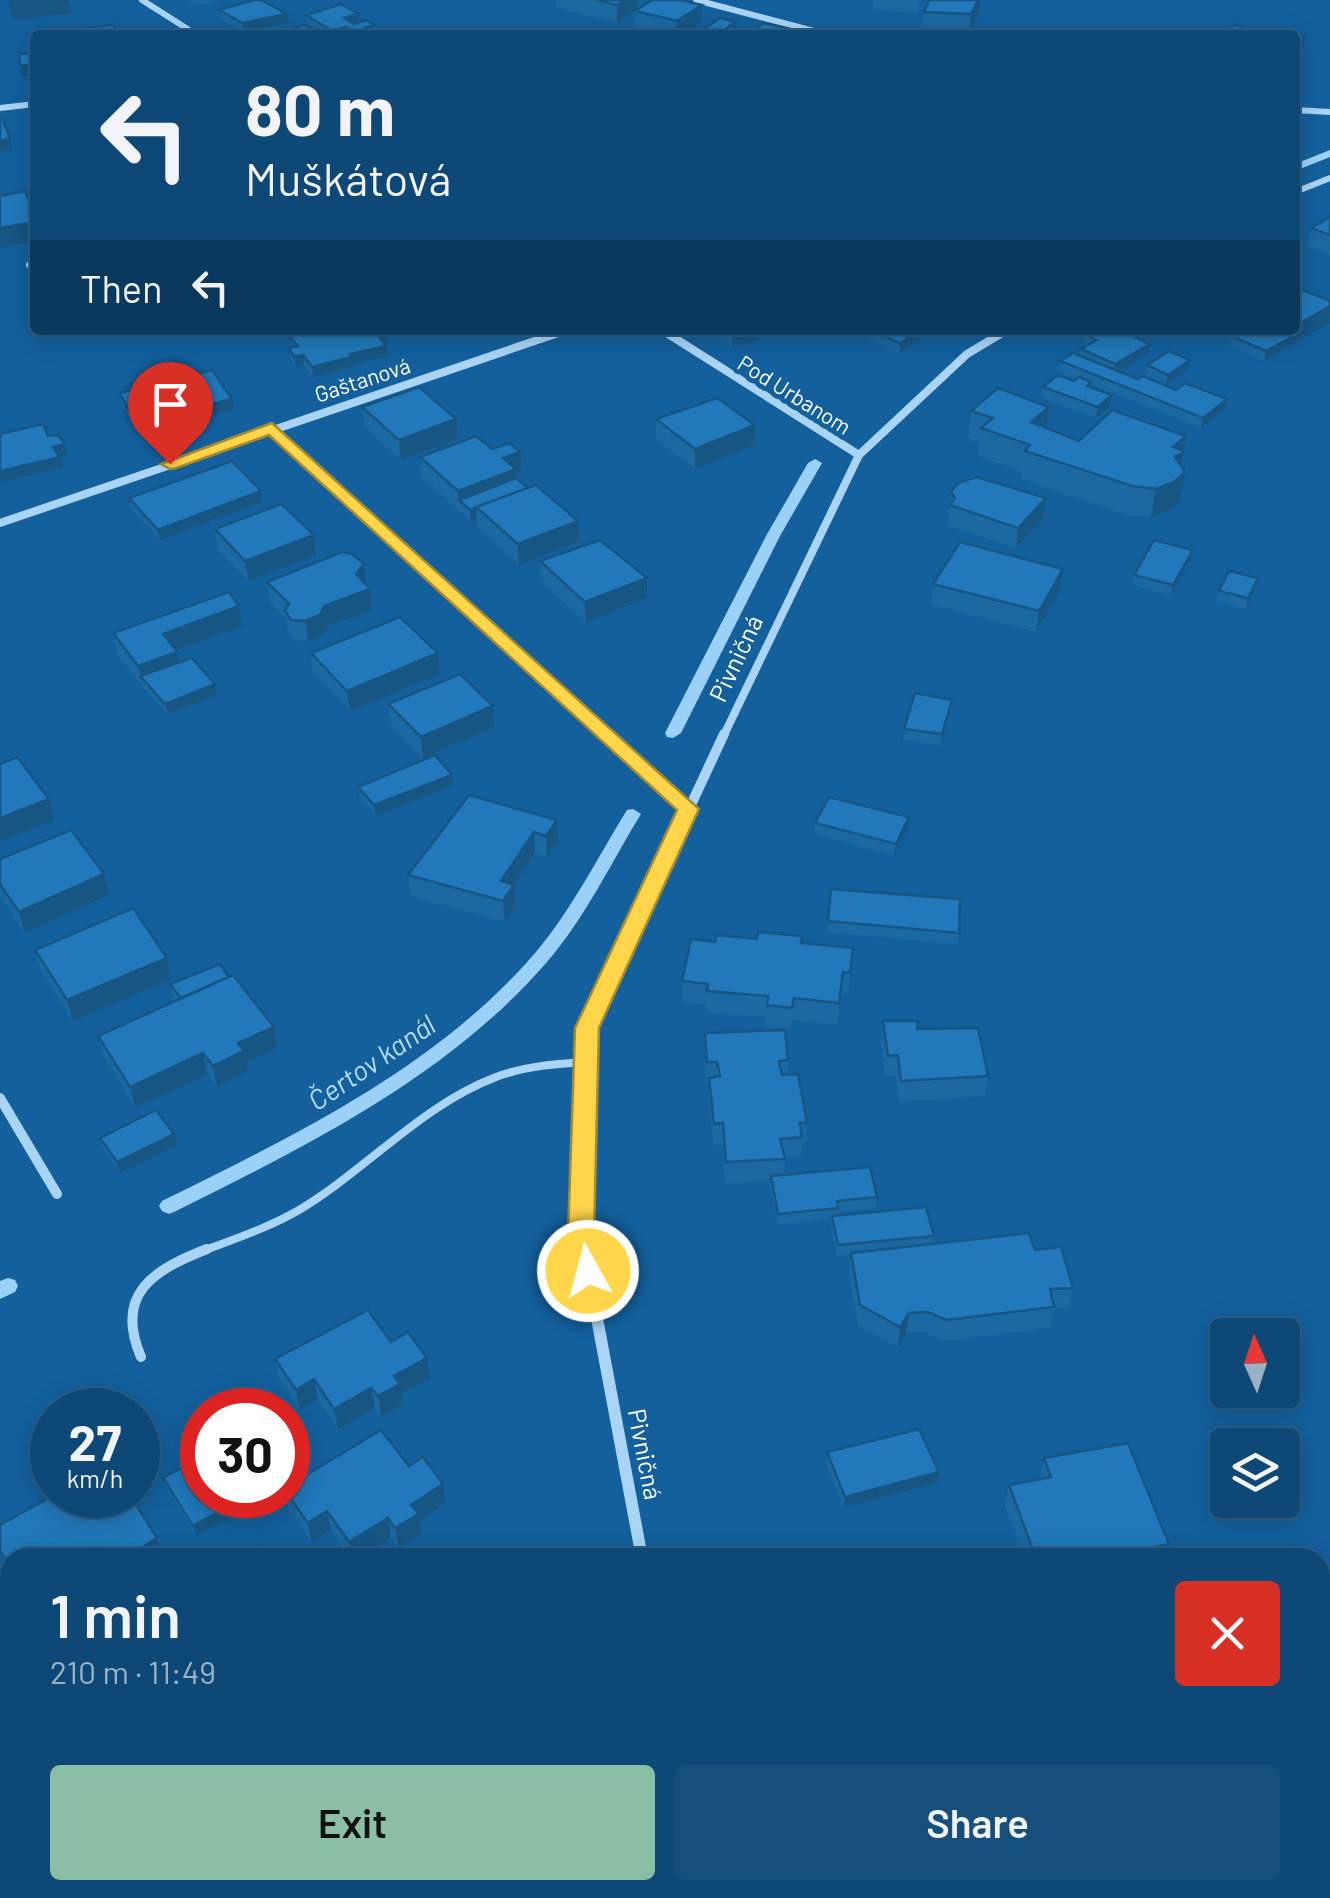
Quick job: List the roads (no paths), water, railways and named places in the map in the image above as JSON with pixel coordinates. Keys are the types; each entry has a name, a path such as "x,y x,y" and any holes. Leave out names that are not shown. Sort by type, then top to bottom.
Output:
{"street":[{"path":"142,0 189,30"},
{"path":"696,0 810,30"},
{"path":"0,108 30,105"},
{"path":"1300,110 1330,112"},
{"path":"1300,190 1330,178"},
{"name":"Gaštanová","path":"0,523 551,335"},
{"name":"Pod Urbanom","path":"670,335 859,456"},
{"name":"Pivničná","path":"640,1548 581,1235 587,1028 859,456 967,354 999,335"},
{"path":"272,428 689,809"},
{"path":"0,1098 57,1194"}],"lane":[{"path":"142,1358 130,1333 135,1297 171,1264 274,1224 420,1121 483,1083 532,1065 586,1062"}],"waterway":[{"name":"Čertov kanál","path":"1300,166 1330,153"},
{"name":"Čertov kanál","path":"673,733 773,536 815,463"},
{"name":"Čertov kanál","path":"169,1206 320,1129 416,1069 461,1035 503,998 555,940 633,814"},
{"name":"Čertov kanál","path":"0,1291 8,1286"}]}
